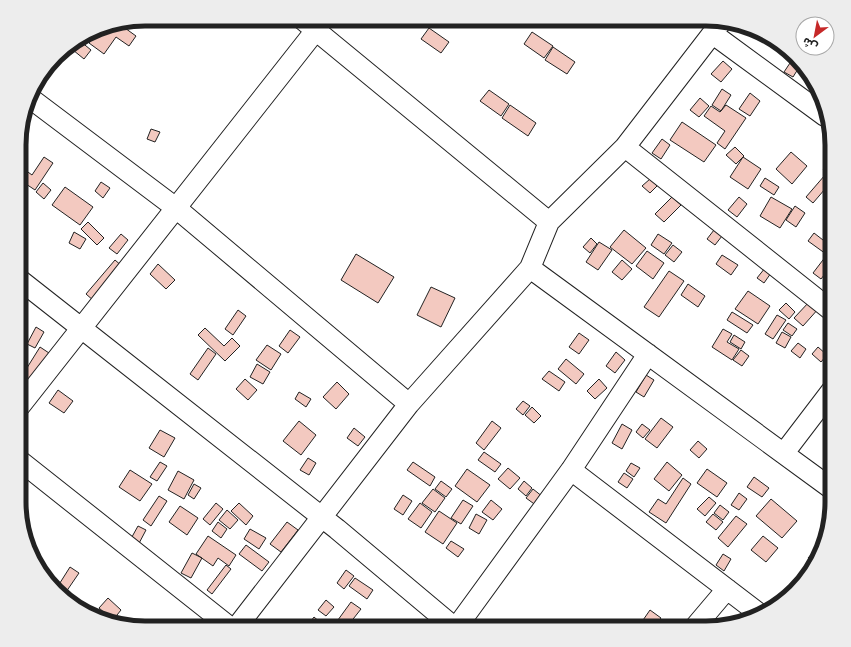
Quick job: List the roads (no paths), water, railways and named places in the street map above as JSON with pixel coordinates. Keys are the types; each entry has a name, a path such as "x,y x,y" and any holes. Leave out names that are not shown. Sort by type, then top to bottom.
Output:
{"street":[{"path":"26,398 176,208 308,26"},
{"path":"310,26 549,222"},
{"path":"241,621 409,404 530,268 549,222 624,147 718,27 820,112"},
{"path":"34,101 176,208 409,404"},
{"path":"624,147 825,305"},
{"path":"530,268 825,484"},
{"path":"26,285 321,517 447,621"},
{"path":"460,621 571,470 648,354"},
{"path":"784,453 825,399"},
{"path":"26,466 222,621"},
{"path":"571,470 755,610"},
{"path":"700,621 727,589"}]}
